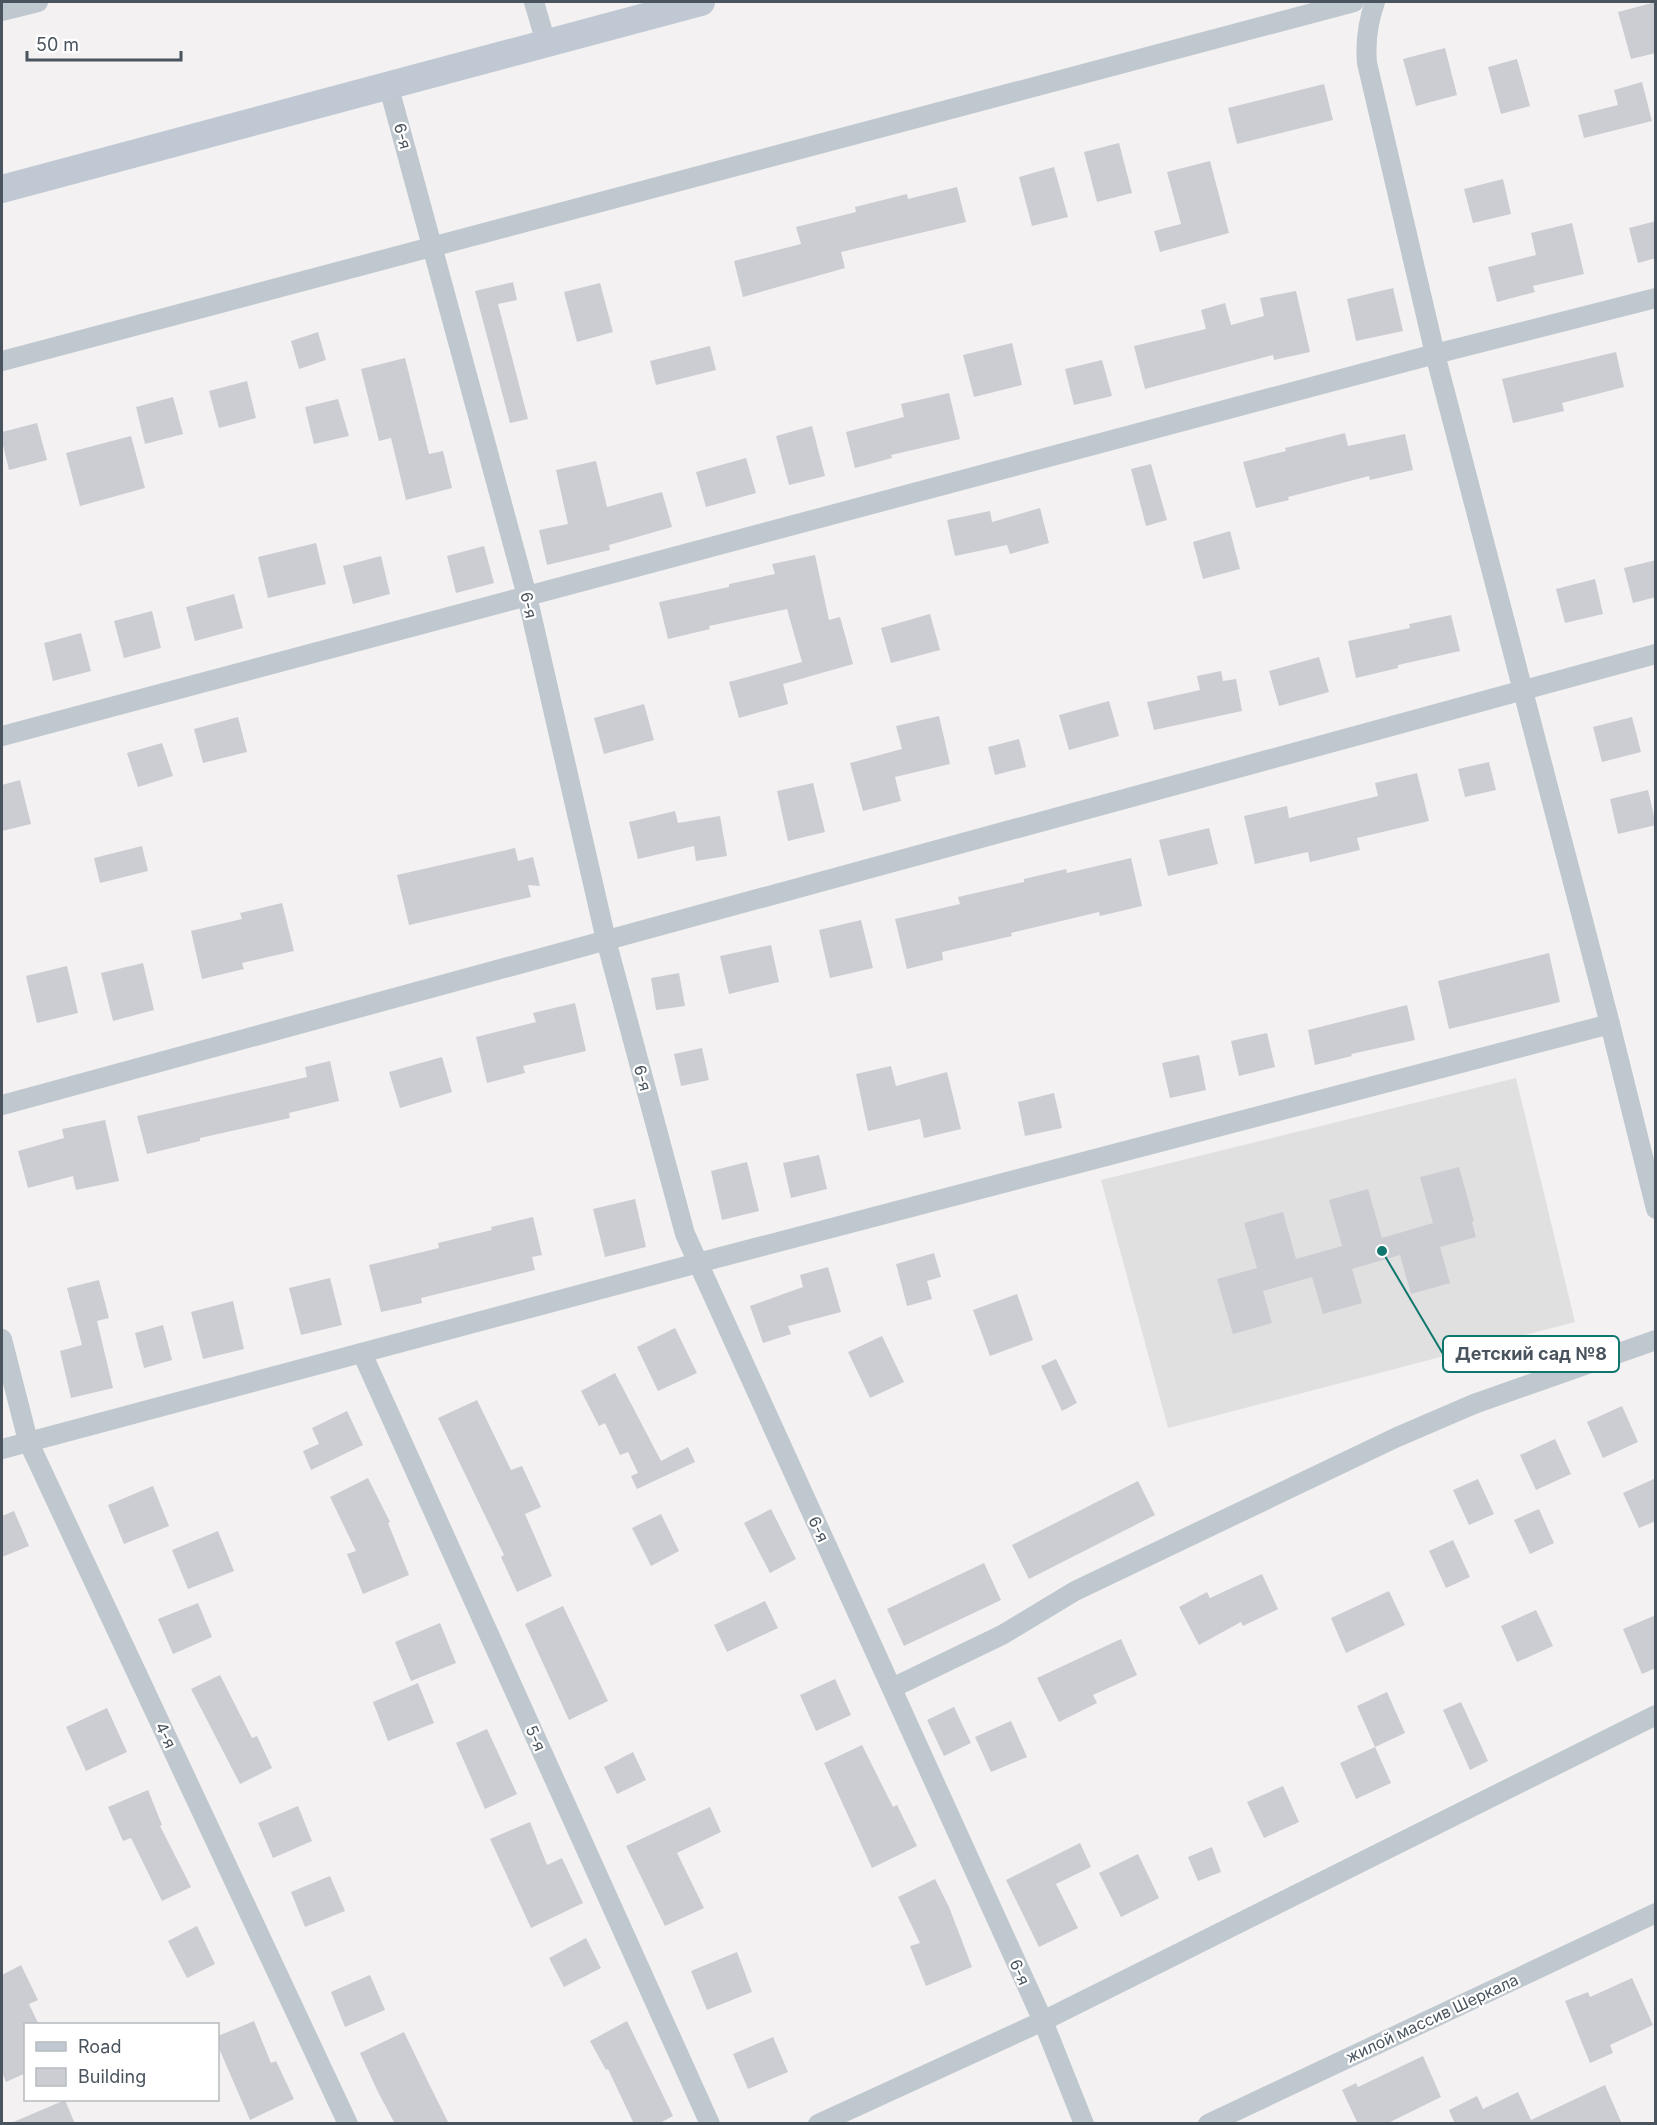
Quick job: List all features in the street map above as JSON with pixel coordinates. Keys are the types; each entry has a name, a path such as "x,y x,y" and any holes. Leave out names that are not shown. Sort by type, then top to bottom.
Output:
{"main road":[{"path":"2,189 701,2"}],"street":[{"path":"2,11 38,2"},
{"path":"534,2 546,44"},
{"path":"2,361 1354,2"},
{"path":"1375,2 1368,23 1365,47 1367,63 1435,354 1656,1209"},
{"name":"6-я","path":"388,84 527,596 606,940 685,1234 1043,2021 1084,2124"},
{"path":"2,736 1435,354 1656,298"},
{"path":"2,1105 1656,654"},
{"path":"2,1449 698,1263 1610,1024"},
{"name":"4-я","path":"2,1339 28,1442 348,2124"},
{"path":"892,1688 1002,1635 1075,1591 1395,1438 1474,1404 1656,1340"},
{"name":"5-я","path":"362,1353 710,2124"},
{"path":"818,2124 1043,2021 1656,1716"},
{"name":"жилой массив Шеркала","path":"1208,2124 1656,1913"}],"shaded area":[{"path":"1516,1078 1575,1322 1168,1428 1101,1180"}],"building":[{"path":"1656,2 1656,53 1631,59 1618,12"},
{"path":"1445,48 1457,95 1416,106 1403,59"},
{"path":"1517,59 1530,106 1501,114 1488,67"},
{"path":"1642,82 1652,121 1584,138 1578,115 1618,105 1614,90"},
{"path":"1324,84 1333,120 1237,144 1228,108"},
{"path":"1119,143 1132,193 1097,202 1084,152"},
{"path":"1210,161 1229,233 1160,252 1154,231 1181,224 1167,172"},
{"path":"1054,167 1068,217 1032,226 1019,177"},
{"path":"1503,179 1511,214 1473,223 1464,189"},
{"path":"957,187 966,222 841,252 845,268 743,297 734,261 801,244 796,227 856,212 855,207 907,194 908,199"},
{"path":"1656,221 1656,258 1638,263 1629,228"},
{"path":"1572,223 1584,274 1533,286 1535,292 1497,302 1488,267 1536,255 1531,233"},
{"path":"513,282 517,300 498,304 528,419 510,423 475,291"},
{"path":"600,283 613,332 577,342 564,292"},
{"path":"1393,288 1403,331 1356,341 1347,299"},
{"path":"1296,291 1310,352 1274,360 1273,355 1145,389 1134,346 1206,329 1201,310 1225,303 1231,325 1264,316 1260,298"},
{"path":"318,332 326,360 299,369 291,341"},
{"path":"1012,343 1022,385 974,397 963,355"},
{"path":"710,346 716,370 656,385 650,361"},
{"path":"1616,352 1624,387 1562,403 1564,411 1513,423 1502,379"},
{"path":"405,358 429,454 443,451 452,488 406,500 391,438 379,441 361,369"},
{"path":"1102,360 1112,396 1074,405 1065,369"},
{"path":"247,381 256,418 219,428 209,391"},
{"path":"949,393 960,439 891,455 892,458 855,468 846,432 904,417 901,404"},
{"path":"173,397 183,434 145,444 136,407"},
{"path":"338,399 349,436 314,444 305,407"},
{"path":"37,423 47,460 9,470 2,432"},
{"path":"812,426 825,476 789,485 776,436"},
{"path":"1345,433 1348,446 1405,434 1413,470 1370,480 1369,476 1288,497 1289,500 1256,508 1243,462 1286,451 1285,448"},
{"path":"131,436 145,488 80,506 66,453"},
{"path":"746,458 756,493 706,507 696,472"},
{"path":"596,461 607,507 662,492 672,527 609,545 610,550 547,565 539,530 568,524 556,470"},
{"path":"1151,464 1167,520 1146,526 1131,469"},
{"path":"1040,508 1049,543 1010,554 1007,545 955,556 947,520 990,511 992,522"},
{"path":"1230,531 1240,569 1203,579 1193,542"},
{"path":"316,543 326,584 268,598 258,557"},
{"path":"484,546 494,583 456,593 447,556"},
{"path":"815,555 829,620 840,617 853,664 783,684 788,704 739,718 729,682 802,662 787,609 709,626 710,629 668,639 659,602 729,587 729,584 775,574 772,564"},
{"path":"381,556 390,594 353,604 343,566"},
{"path":"1656,560 1656,597 1633,603 1624,568"},
{"path":"1595,579 1603,614 1565,623 1556,589"},
{"path":"234,594 243,628 195,641 186,607"},
{"path":"152,611 161,648 124,658 114,621"},
{"path":"930,614 940,650 891,663 881,628"},
{"path":"1451,615 1460,651 1398,665 1398,668 1356,678 1348,641 1410,628 1409,624"},
{"path":"81,633 91,671 53,681 44,643"},
{"path":"1319,657 1329,692 1279,706 1269,671"},
{"path":"1221,671 1223,681 1236,679 1242,711 1154,730 1147,702 1200,690 1197,676"},
{"path":"1109,701 1119,736 1069,750 1059,715"},
{"path":"644,704 654,740 604,754 594,718"},
{"path":"939,716 950,764 895,777 901,801 863,811 850,763 902,749 896,726"},
{"path":"238,717 247,752 203,763 194,729"},
{"path":"1632,717 1641,752 1602,762 1593,727"},
{"path":"1019,739 1026,767 995,775 988,747"},
{"path":"162,743 173,776 138,787 127,753"},
{"path":"1489,762 1496,790 1465,797 1458,769"},
{"path":"1417,773 1429,821 1357,838 1360,850 1310,862 1308,852 1255,864 1244,816 1287,806 1289,818 1378,796 1375,783"},
{"path":"20,780 31,824 2,831 2,785"},
{"path":"813,783 825,832 788,841 777,791"},
{"path":"1648,790 1656,825 1618,834 1610,799"},
{"path":"675,811 678,823 720,816 727,856 696,861 694,846 638,859 629,822"},
{"path":"1209,828 1218,864 1168,876 1159,840"},
{"path":"142,846 148,871 100,883 94,858"},
{"path":"515,848 518,861 533,857 540,886 528,885 531,897 409,925 397,875"},
{"path":"1131,858 1142,906 1100,916 1099,912 1011,933 1012,936 942,952 943,960 907,969 895,919 960,904 958,897 1024,882 1024,879 1066,869 1067,873"},
{"path":"282,903 294,951 242,963 244,969 202,979 191,931 242,919 240,913"},
{"path":"861,920 873,968 830,978 819,930"},
{"path":"771,945 779,982 729,994 720,956"},
{"path":"1549,953 1560,1002 1449,1029 1438,981"},
{"path":"143,963 154,1010 113,1021 101,973"},
{"path":"67,966 78,1013 37,1023 26,976"},
{"path":"679,973 685,1006 656,1010 651,978"},
{"path":"575,1003 586,1051 523,1066 525,1073 487,1083 476,1037 536,1022 533,1013"},
{"path":"1407,1005 1415,1040 1351,1054 1352,1056 1315,1065 1308,1030"},
{"path":"1267,1033 1275,1067 1239,1076 1231,1041"},
{"path":"702,1048 709,1080 681,1086 674,1054"},
{"path":"1199,1055 1206,1090 1170,1098 1162,1063"},
{"path":"442,1057 452,1092 400,1108 389,1072"},
{"path":"330,1061 339,1101 289,1113 290,1118 200,1138 200,1141 147,1154 137,1116 307,1077 305,1067"},
{"path":"891,1066 896,1086 947,1072 961,1129 924,1138 920,1119 868,1131 856,1074"},
{"path":"1054,1093 1062,1128 1025,1136 1018,1102"},
{"path":"105,1120 119,1181 76,1190 73,1176 28,1188 18,1151 64,1138 62,1129"},
{"path":"819,1155 827,1189 791,1198 783,1163"},
{"path":"747,1162 759,1211 722,1220 711,1171"},
{"path":"1459,1167 1474,1221 1472,1222 1476,1237 1440,1247 1450,1283 1411,1294 1400,1255 1352,1269 1362,1303 1323,1314 1312,1277 1263,1291 1272,1323 1233,1334 1217,1279 1257,1268 1244,1223 1283,1212 1296,1259 1342,1246 1329,1200 1368,1189 1382,1238 1433,1223 1420,1177"},
{"path":"635,1199 646,1247 605,1257 593,1209"},
{"path":"533,1217 542,1255 532,1257 535,1270 421,1298 422,1303 381,1312 369,1265 439,1248 438,1243"},
{"path":"934,1253 941,1277 927,1281 932,1299 907,1306 896,1264"},
{"path":"828,1267 841,1312 788,1326 791,1334 763,1343 750,1306 803,1287 800,1275"},
{"path":"330,1278 342,1325 301,1335 289,1288"},
{"path":"99,1280 109,1318 97,1321 113,1388 71,1398 60,1351 82,1345 67,1288"},
{"path":"1017,1294 1033,1340 990,1356 973,1310"},
{"path":"233,1301 244,1349 203,1359 191,1312"},
{"path":"163,1325 172,1360 144,1368 135,1333"},
{"path":"675,1328 697,1373 658,1391 637,1347"},
{"path":"882,1336 904,1382 870,1398 848,1352"},
{"path":"1056,1359 1077,1403 1062,1411 1041,1366"},
{"path":"615,1373 661,1461 688,1447 695,1462 637,1489 631,1476 638,1473 628,1452 620,1455 605,1423 599,1426 581,1391"},
{"path":"477,1400 511,1470 522,1466 541,1507 525,1514 552,1576 517,1592 501,1557 504,1555 438,1418"},
{"path":"1622,1406 1638,1442 1603,1458 1587,1422"},
{"path":"347,1411 363,1445 311,1470 303,1451 319,1444 312,1428"},
{"path":"1555,1439 1571,1474 1536,1490 1520,1455"},
{"path":"368,1478 390,1522 388,1523 409,1575 363,1594 347,1554 356,1551 330,1497"},
{"path":"1656,1478 1656,1521 1639,1528 1623,1493"},
{"path":"1478,1479 1494,1514 1469,1525 1453,1490"},
{"path":"1138,1481 1155,1515 1029,1579 1012,1545"},
{"path":"153,1486 169,1526 124,1544 108,1505"},
{"path":"771,1509 796,1559 770,1573 744,1523"},
{"path":"1539,1509 1554,1543 1530,1554 1514,1520"},
{"path":"14,1511 29,1546 2,1557 2,1516"},
{"path":"661,1514 679,1551 651,1566 632,1528"},
{"path":"218,1531 234,1571 188,1589 172,1550"},
{"path":"1453,1540 1470,1577 1446,1588 1429,1551"},
{"path":"984,1563 1001,1600 904,1646 887,1609"},
{"path":"1262,1574 1278,1609 1243,1626 1241,1622 1199,1645 1179,1607 1207,1592 1210,1598"},
{"path":"1389,1591 1405,1625 1346,1653 1331,1618"},
{"path":"765,1601 778,1628 727,1652 714,1625"},
{"path":"198,1603 212,1637 173,1654 158,1619"},
{"path":"563,1606 608,1701 569,1720 525,1624"},
{"path":"1536,1610 1553,1646 1517,1662 1501,1626"},
{"path":"1656,1615 1656,1668 1642,1674 1623,1629"},
{"path":"440,1623 456,1663 411,1681 395,1642"},
{"path":"1121,1639 1137,1675 1093,1695 1097,1703 1059,1722 1037,1678"},
{"path":"220,1675 252,1738 257,1736 272,1768 240,1784 191,1689"},
{"path":"835,1679 851,1715 816,1731 800,1695"},
{"path":"418,1683 434,1723 388,1741 373,1702"},
{"path":"1387,1692 1405,1733 1375,1747 1357,1706"},
{"path":"1461,1702 1488,1761 1470,1770 1443,1710"},
{"path":"954,1707 971,1743 944,1756 927,1720"},
{"path":"107,1708 127,1752 86,1771 66,1727"},
{"path":"1011,1721 1027,1757 991,1772 975,1737"},
{"path":"487,1729 517,1794 485,1809 456,1743"},
{"path":"862,1745 893,1807 897,1805 917,1846 872,1868 824,1763"},
{"path":"1375,1747 1391,1783 1356,1799 1340,1763"},
{"path":"633,1752 646,1780 617,1794 604,1767"},
{"path":"1283,1786 1299,1822 1264,1838 1247,1802"},
{"path":"148,1790 162,1825 160,1826 191,1887 162,1901 131,1838 123,1841 108,1807"},
{"path":"298,1806 312,1841 273,1858 258,1823"},
{"path":"710,1807 721,1832 677,1853 704,1908 665,1926 626,1846"},
{"path":"530,1822 547,1865 562,1858 583,1903 531,1928 490,1839"},
{"path":"1080,1843 1091,1867 1056,1884 1078,1928 1039,1947 1006,1880"},
{"path":"1212,1847 1221,1872 1198,1881 1188,1857"},
{"path":"1138,1854 1159,1898 1121,1917 1099,1873"},
{"path":"330,1876 345,1911 305,1927 291,1892"},
{"path":"935,1879 949,1907 972,1967 926,1986 910,1946 920,1943 898,1897"},
{"path":"197,1926 215,1964 187,1978 168,1941"},
{"path":"586,1938 601,1968 564,1987 549,1958"},
{"path":"737,1952 752,1992 707,2010 691,1971"},
{"path":"21,1965 38,2000 29,2004 38,2023 24,2023 24,2074 6,2082 2,2072 2,1975"},
{"path":"370,1975 385,2010 345,2027 331,1992"},
{"path":"1632,1978 1653,2025 1610,2045 1613,2053 1590,2063 1565,2001 1588,1992 1590,1997"},
{"path":"254,2021 271,2063 276,2061 294,2099 250,2120 219,2048 219,2036"},
{"path":"627,2021 673,2116 658,2124 634,2124 608,2069 606,2070 590,2041"},
{"path":"404,2032 449,2124 395,2124 378,2092 360,2053"},
{"path":"773,2037 788,2072 748,2089 733,2054"},
{"path":"1423,2056 1441,2097 1386,2124 1358,2124 1342,2090 1356,2083 1358,2087"},
{"path":"1605,2085 1622,2124 1455,2124 1449,2110 1477,2096 1483,2109 1518,2092 1531,2120"},
{"path":"65,2101 75,2124 11,2124"}],"place":[{"name":"Детский сад №8","path":"1382,1251"}]}
